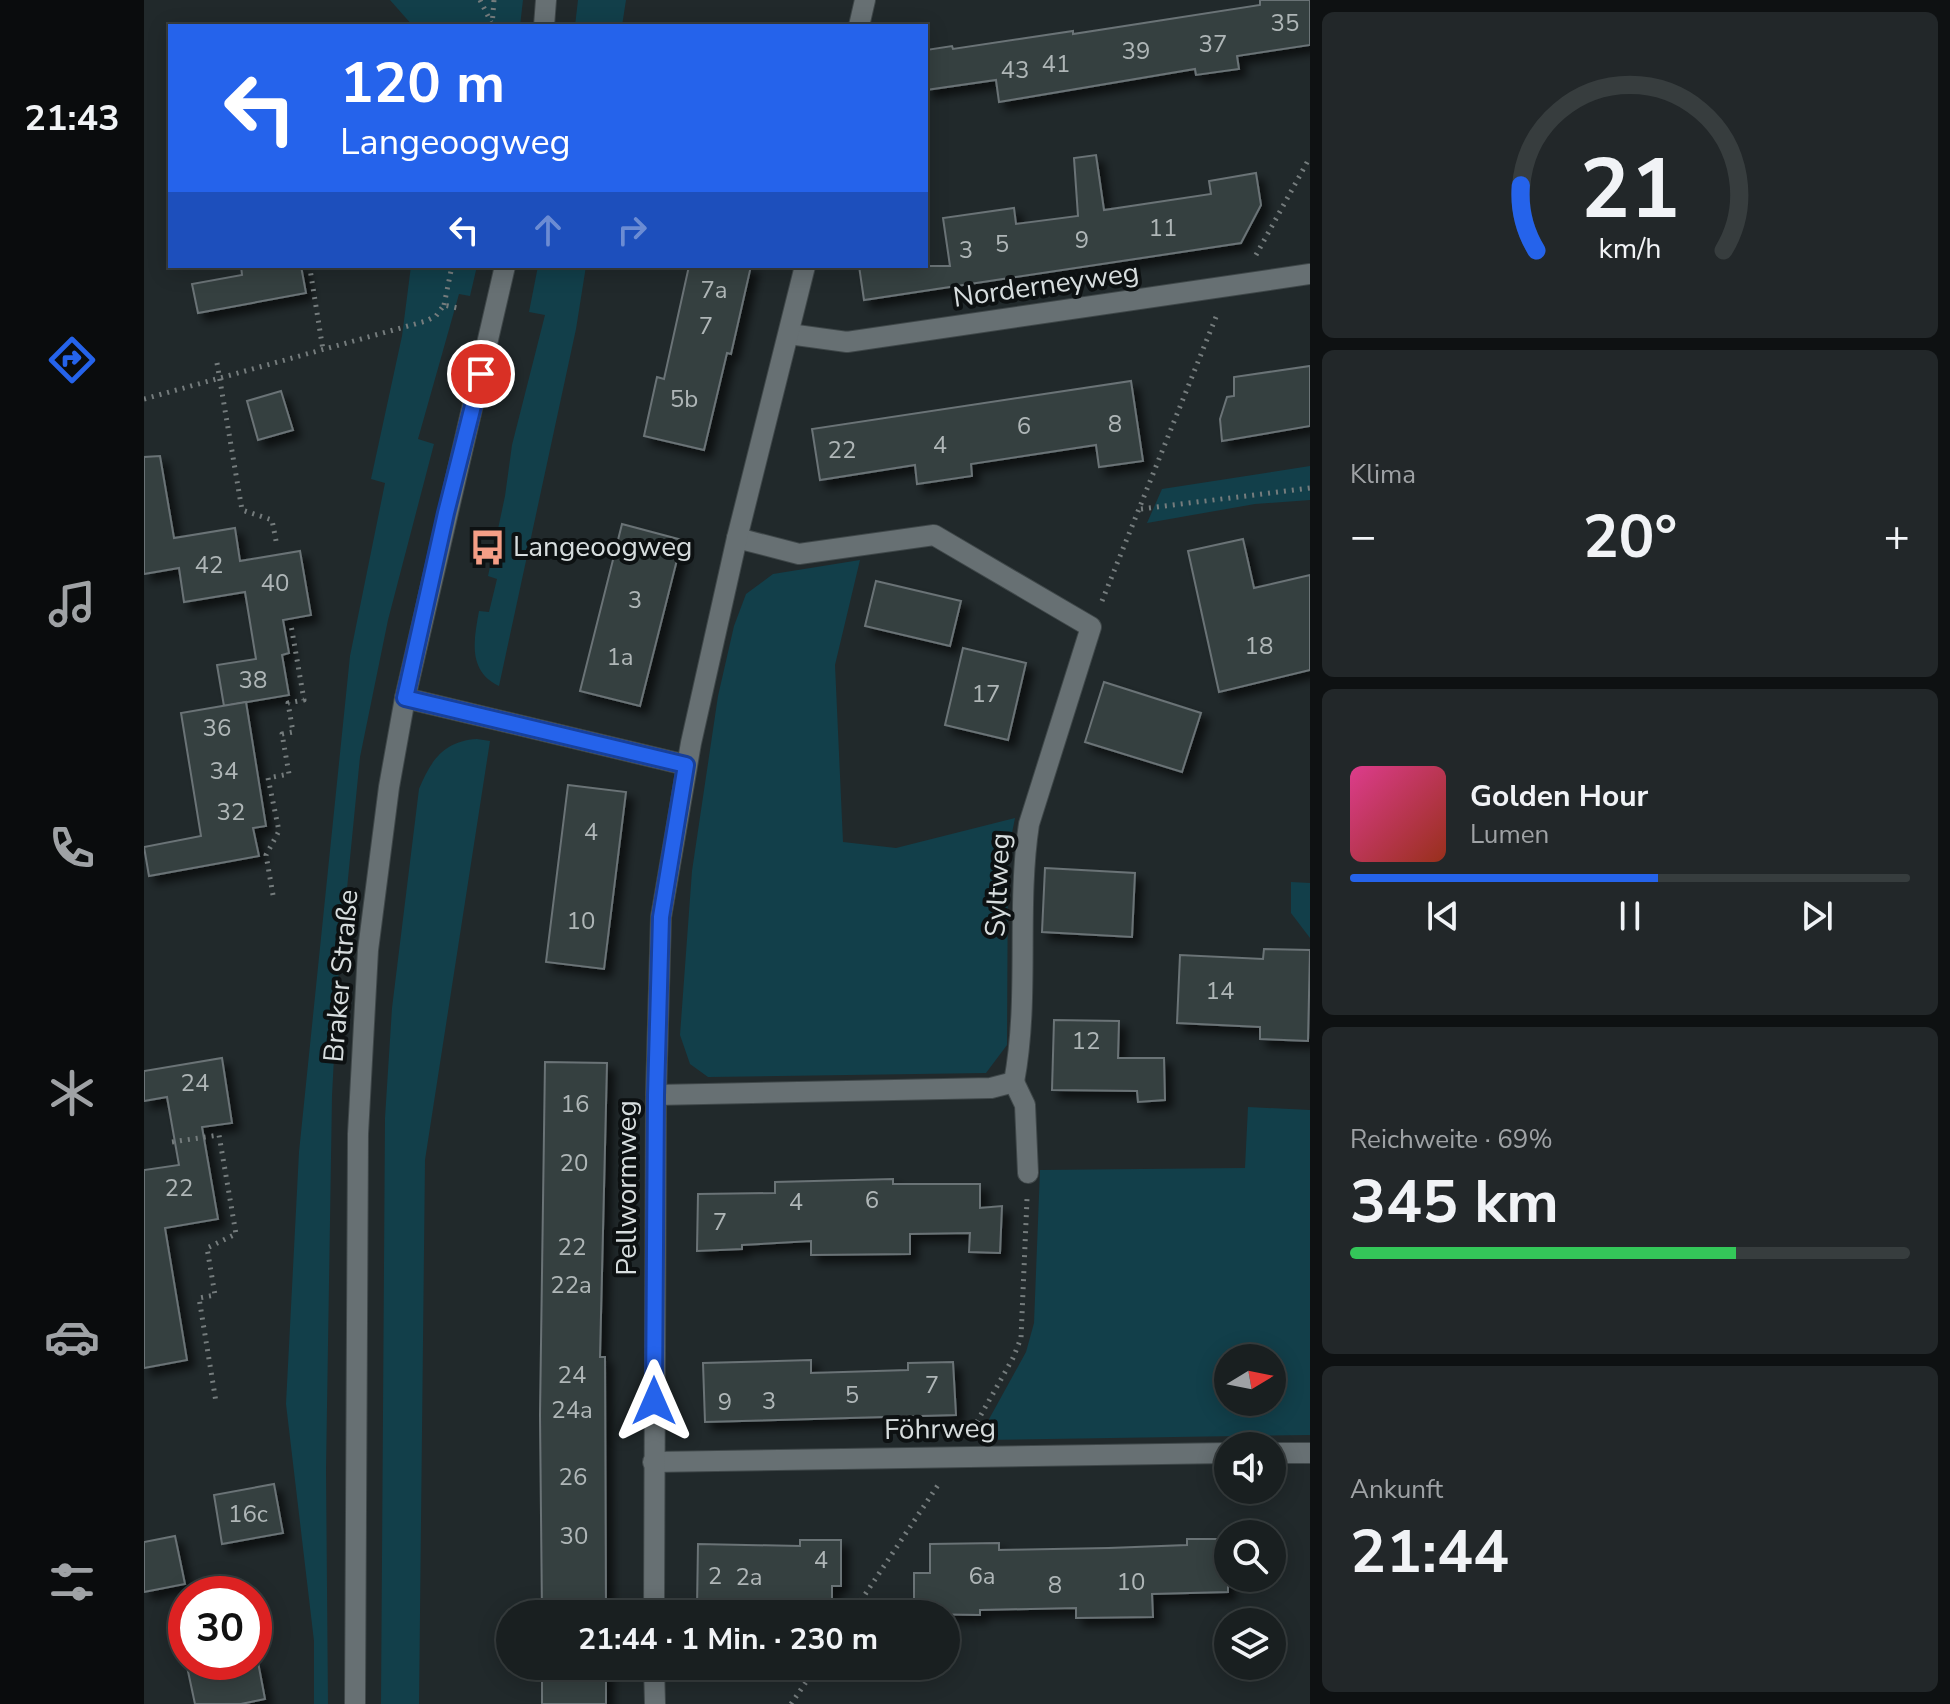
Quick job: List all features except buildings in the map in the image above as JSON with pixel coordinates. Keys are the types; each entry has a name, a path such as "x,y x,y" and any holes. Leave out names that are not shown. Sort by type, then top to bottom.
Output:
{"street":[{"path":"544,24 546,0"},
{"path":"859,24 865,0"},
{"name":"Braker Straße","path":"355,1704 356,1310 361,1044 368,950 405,698 505,268"},
{"path":"405,698 686,765 737,538 805,268"},
{"name":"Norderneyweg","path":"789,334 847,342 1310,274"},
{"path":"737,538 799,554 934,535 1091,627"},
{"name":"Syltweg","path":"1014,1082 1022,1041 1024,858 1029,824 1091,627"},
{"name":"Pellwormweg","path":"654,1600 656,1095 661,917 686,765"},
{"path":"656,1095 991,1088 1014,1082 1025,1105 1028,1173"},
{"name":"Föhrweg","path":"653,1462 1214,1453"},
{"path":"1286,1453 1310,1453"},
{"path":"654,1680 655,1704"}],"path":[{"path":"480,0 492,24"},
{"path":"492,24 494,0"},
{"path":"1091,627 1218,312 1238,285 1310,157"},
{"path":"311,268 323,350"},
{"path":"144,399 426,321 436,316 444,305 452,268"},
{"path":"444,305 462,309"},
{"path":"217,363 242,510 272,520 277,546"},
{"path":"1141,509 1310,488"},
{"path":"273,895 266,855 279,831 268,778 289,774 282,734 293,732 288,703 304,700 291,625"},
{"path":"172,1142 219,1135 236,1234 207,1248 215,1295 199,1298 216,1402"},
{"path":"861,1600 958,1457 1021,1338 1028,1173"},
{"path":"791,1704 807,1680"}],"shaded area":[{"path":"390,0 523,0 520,24 411,24"},
{"path":"578,0 626,0 622,24 575,24"},
{"path":"411,268 477,268 470,296 459,294 418,439 434,444 388,620 360,757 338,980 332,1096 326,1470 328,1704 314,1704 314,1641 286,1404 299,1152 350,656 385,483 371,479 402,336"},
{"path":"538,268 586,268 576,329 499,686 482,672 477,663 475,643 479,611 489,612 497,579 488,576 512,445 545,315 529,312"},
{"path":"1310,466 1310,500 1255,504 1147,523 1162,489"},
{"path":"860,560 835,665 843,842 896,848 1015,818 1008,853 1007,1045 986,1073 708,1077 690,1064 680,1035 692,871 718,696 734,626 746,594 773,574"},
{"path":"477,739 490,741 425,1160 419,1704 381,1704 385,1118 392,1008 419,789 428,769 440,754 456,744"},
{"path":"1291,882 1310,883 1310,938 1291,913"},
{"path":"1248,1107 1310,1110 1310,1435 1214,1432 1214,1436 982,1440 983,1430 1026,1352 1034,1323 1040,1170 1245,1168"}],"place":[{"name":"Langeoogweg","path":"487,547"}],"route":[{"path":"481,374 405,698 686,765 661,917 656,1095 654,1401"}]}
